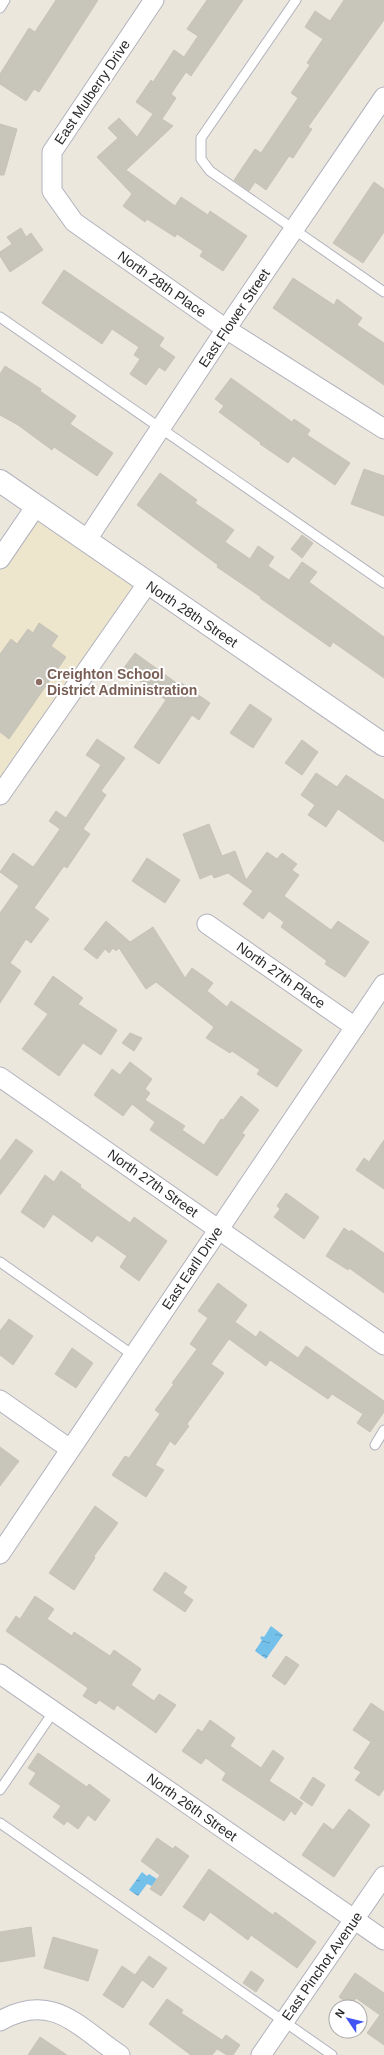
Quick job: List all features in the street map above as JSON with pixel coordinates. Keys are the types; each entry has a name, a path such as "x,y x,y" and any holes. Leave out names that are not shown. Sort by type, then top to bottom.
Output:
{"street":[{"name":"East Mulberry Drive","path":"52,191 52,152 154,0"},
{"name":"East Flower Street","path":"86,541 226,329 384,97"},
{"name":"North 28th Place","path":"52,191 74,222 226,329 384,429"},
{"name":"North 28th Street","path":"0,481 384,745"},
{"path":"0,559 36,506"},
{"path":"0,795 148,584"},
{"name":"North 27th Place","path":"207,924 354,1027"},
{"name":"East Earll Drive","path":"3,1542 70,1449 384,984"},
{"name":"North 27th Street","path":"0,1077 219,1228 384,1345"},
{"path":"0,1400 70,1449"},
{"name":"North 26th Street","path":"0,1674 384,1940"},
{"name":"East Pinchot Avenue","path":"261,2055 384,1876"},
{"path":"0,2021 26,2009 64,2015 117,2054"}],"lane":[{"path":"0,8 5,0"},
{"path":"296,0 201,138 201,159 210,171 384,292"},
{"path":"0,317 161,427 384,583"},
{"path":"0,1262 134,1355"},
{"path":"375,1445 384,1430"},
{"path":"0,1790 54,1711"},
{"path":"0,1823 332,2055"}],"shaded area":[{"name":"Creighton School District Administration","path":"36,506 147,584 0,795 0,559"}],"water":[{"path":"271,1626 283,1635 266,1659 255,1651 262,1640 260,1638 262,1636 264,1637"},
{"path":"142,1872 147,1876 149,1874 157,1879 152,1886 147,1884 138,1896 129,1890"}],"building":[{"path":"56,0 98,0 39,92 34,89 26,101 0,84 0,74 29,28 35,32"},
{"path":"207,0 243,0 191,76 186,72 171,94 176,98 162,119 173,126 126,170 175,206 181,197 208,215 210,211 247,236 223,271 200,256 203,251 177,234 175,237 147,219 145,222 123,206 132,194 97,157 118,138 108,128 119,118 137,137 153,114 136,102 151,80 153,82 174,50 184,57 198,36 187,29"},
{"path":"344,0 384,0 384,20 308,127 312,129 293,158 289,156 266,190 255,182 249,191 234,180 255,149 261,153 298,98 291,93 310,65 307,63 323,39 305,27 315,11 330,21"},
{"path":"0,124 17,129 4,175 0,175"},
{"path":"374,182 384,189 384,232 363,263 333,243"},
{"path":"21,228 26,237 31,233 43,250 10,272 0,256 0,252 12,244 7,237"},
{"path":"64,270 164,338 159,346 175,357 165,371 159,367 146,385 130,374 140,359 134,355 139,347 112,329 102,344 42,303"},
{"path":"293,278 334,305 337,299 362,318 357,325 384,343 384,385 273,308"},
{"path":"5,366 41,389 40,391 76,416 70,424 113,453 97,476 54,447 52,450 18,425 0,415 0,374"},
{"path":"231,378 292,422 294,419 310,430 307,435 350,463 335,485 293,456 288,463 260,444 261,443 219,412 224,406 215,399"},
{"path":"364,469 384,476 384,516 351,504"},
{"path":"160,473 197,500 195,503 234,530 225,542 250,559 258,546 274,557 268,566 289,580 302,562 317,572 309,582 384,637 384,678 333,642 330,647 260,598 261,597 217,567 218,565 137,505"},
{"path":"302,535 313,543 302,558 291,549"},
{"path":"39,623 58,636 51,646 66,657 9,739 0,732 0,654 11,639 17,644 28,629 33,633"},
{"path":"135,653 178,684 180,682 210,703 199,720 192,715 159,764 134,747 166,700 123,669"},
{"path":"250,704 272,719 253,748 230,733"},
{"path":"97,739 125,758 101,791 106,795 83,829 90,834 67,868 64,866 34,908 49,919 31,943 26,939 10,963 21,971 0,1003 0,913 19,886 0,872 13,853 33,867 37,862 60,829 49,821 56,811 66,818 101,765 86,755"},
{"path":"302,740 318,752 302,775 285,763"},
{"path":"316,773 337,787 346,775 384,800 384,842 338,809 326,827 308,815 315,805 301,795"},
{"path":"209,824 222,856 235,851 246,880 267,852 277,859 282,853 297,864 292,870 299,875 284,896 331,930 338,921 369,942 345,977 325,964 327,961 281,927 284,922 269,911 263,919 243,904 253,891 228,873 214,878 212,874 200,879 183,834"},
{"path":"147,858 180,880 165,903 132,881"},
{"path":"106,921 130,942 153,927 185,978 192,968 213,983 207,991 227,1007 231,1001 302,1050 277,1087 257,1074 260,1070 232,1051 230,1053 206,1038 214,1027 156,982 146,989 119,948 116,951 113,948 109,953 105,949 97,959 84,949"},
{"path":"53,976 83,998 78,1004 117,1030 101,1055 83,1043 59,1076 22,1049 48,1014 34,1004"},
{"path":"130,1033 142,1038 134,1051 122,1043"},
{"path":"130,1062 152,1079 145,1089 150,1093 145,1100 185,1126 182,1130 204,1145 221,1119 223,1120 241,1096 259,1110 242,1133 245,1135 217,1176 150,1130 155,1122 132,1104 123,1116 94,1095 112,1069 120,1075"},
{"path":"16,1139 33,1151 0,1195 0,1161"},
{"path":"384,1140 384,1189 356,1170 364,1158 369,1162"},
{"path":"61,1171 81,1185 80,1187 130,1223 134,1217 167,1241 139,1281 120,1267 127,1256 97,1235 92,1242 53,1214 44,1228 21,1212 45,1175 54,1182"},
{"path":"286,1193 319,1217 304,1239 274,1217 280,1209 277,1206"},
{"path":"344,1228 350,1232 351,1230 384,1253 384,1293 349,1268 348,1270 326,1256"},
{"path":"218,1283 247,1305 235,1322 256,1337 260,1331 298,1358 306,1346 384,1401 384,1412 370,1432 357,1423 363,1414 332,1394 328,1399 270,1360 266,1366 229,1339 211,1364 224,1373 187,1424 189,1426 175,1445 170,1441 155,1465 164,1470 146,1497 112,1475 125,1456 129,1458 160,1414 155,1410 174,1384 172,1383 197,1349 190,1344 208,1318 198,1311"},
{"path":"9,1319 33,1336 13,1365 0,1355 0,1331"},
{"path":"72,1348 93,1363 76,1388 55,1374"},
{"path":"0,1447 19,1461 0,1486"},
{"path":"95,1506 118,1523 94,1556 95,1558 74,1590 49,1573"},
{"path":"165,1572 187,1587 183,1593 193,1600 185,1612 153,1590"},
{"path":"35,1596 54,1609 47,1619 72,1636 74,1632 110,1656 114,1650 141,1669 131,1685 154,1701 159,1694 176,1705 156,1733 117,1705 114,1710 99,1700 96,1704 83,1696 88,1688 6,1631 16,1616 20,1619"},
{"path":"286,1656 299,1665 285,1685 272,1676"},
{"path":"371,1703 384,1712 384,1789 379,1796 355,1780 361,1772 354,1768 371,1742 353,1730"},
{"path":"210,1720 235,1738 230,1746 261,1768 273,1750 284,1758 269,1781 303,1803 295,1815 291,1811 284,1821 222,1780 226,1773 206,1758 201,1764 182,1751 198,1729 202,1732"},
{"path":"38,1753 87,1787 89,1784 110,1800 95,1821 88,1815 78,1829 67,1821 64,1825 53,1817 61,1806 29,1784 36,1773 28,1768"},
{"path":"313,1777 325,1785 312,1806 300,1798"},
{"path":"349,1809 370,1825 334,1877 302,1855 324,1823 333,1830"},
{"path":"157,1838 173,1849 175,1846 189,1856 161,1896 150,1889 160,1875 141,1861"},
{"path":"209,1869 273,1915 275,1912 316,1942 297,1968 251,1935 248,1940 210,1912 204,1921 183,1907"},
{"path":"31,1927 35,1956 0,1962 0,1932"},
{"path":"53,1937 98,1950 88,1981 44,1968"},
{"path":"149,1956 167,1968 153,1988 142,1980 123,2008 103,1995 122,1966 135,1975"},
{"path":"251,1971 264,1980 256,1992 243,1983"},
{"path":"355,1973 384,1993 384,2045 368,2034 380,2015 368,2006 368,1999 342,1999 339,1997"},
{"path":"167,1999 183,2010 181,2013 222,2040 226,2035 240,2045 233,2055 227,2055 217,2049 212,2055 191,2055 149,2024"},
{"path":"40,2037 67,2055 28,2055"}],"place":[{"name":"Creighton School District Administration","path":"39,682"}]}
